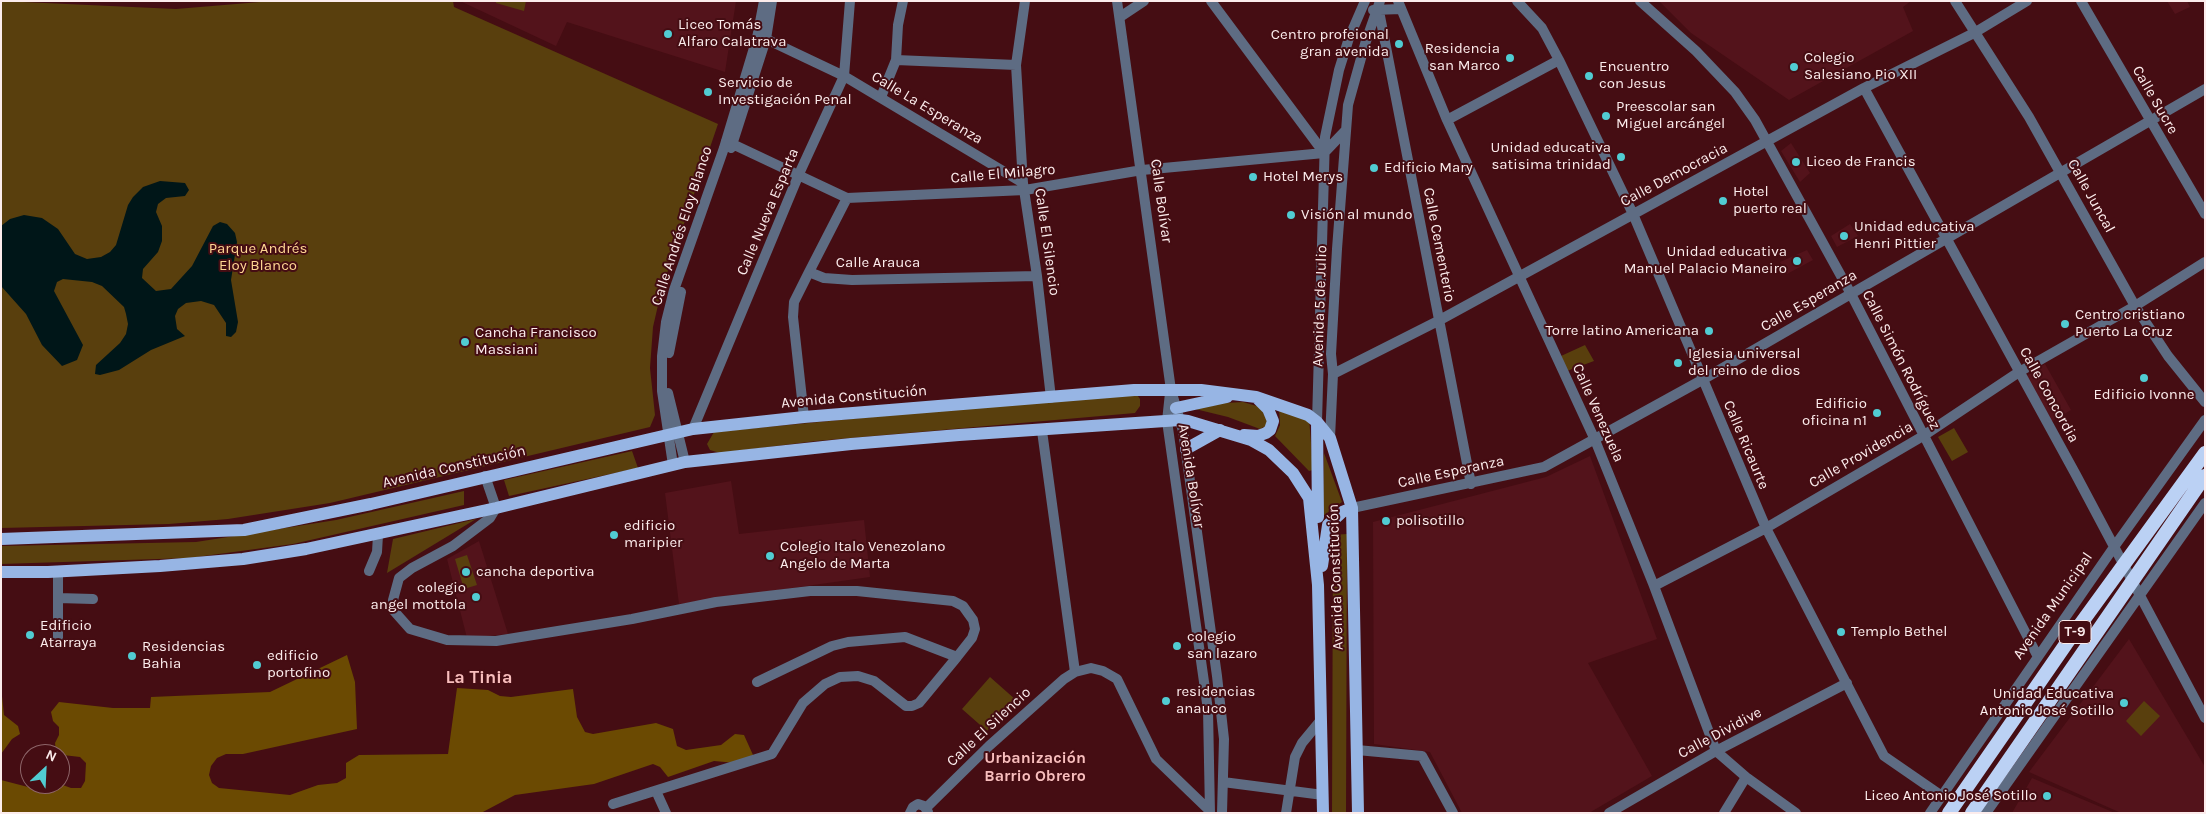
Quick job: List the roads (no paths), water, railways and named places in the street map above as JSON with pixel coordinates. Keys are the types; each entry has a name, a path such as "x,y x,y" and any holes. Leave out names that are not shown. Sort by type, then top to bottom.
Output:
{"highway":[{"name":"T-9","path":"1949,813 2205,453"},
{"name":"T-9","path":"1972,813 2205,476"}],"main road":[{"name":"Avenida Constitución","path":"1,539 244,530 371,504 693,429 804,417 1134,390 1171,390 1240,394 1256,397 1308,416 1317,422 1330,438 1352,508 1358,813"},
{"path":"1178,414 1240,394"},
{"path":"1186,450 1223,431 1258,436 1270,430 1273,421 1272,417 1256,397"},
{"name":"Avenida Constitución","path":"1,572 58,571 243,559 378,535 679,464 850,444 1167,421 1178,414 1251,440 1269,450 1301,484 1308,498 1318,585 1323,813"},
{"path":"1317,422 1318,585"},
{"path":"1318,585 1328,525 1342,512 1352,508"}],"street":[{"name":"Calle Andrés Eloy Blanco","path":"762,38 764,1"},
{"name":"Calle Andrés Eloy Blanco","path":"679,464 672,433 668,392 668,357 681,291 695,240 729,142 772,1"},
{"name":"Calle Nueva Esparta","path":"693,429 799,174 844,76 850,1"},
{"path":"881,97 896,60 898,25 903,1"},
{"name":"Calle El Silencio","path":"1025,1 1016,65 1024,187 1037,276 1050,398"},
{"name":"Calle Bolívar","path":"1117,1 1142,170 1171,390"},
{"path":"1120,17 1144,1"},
{"path":"1211,1 1324,153 1346,130"},
{"name":"Calle Ricaurte","path":"1517,1 1542,28 1559,60 1632,214 1766,528 1884,756 1942,796"},
{"name":"Calle Simón Rodríguez","path":"1640,1 1696,51 1735,92 1768,142 1851,294 2038,658"},
{"name":"Calle Juncal","path":"1955,1 2028,117 2135,306 2168,356 2205,402"},
{"name":"Calle Democracia","path":"1333,374 1438,321 1864,88 1974,33 2027,1"},
{"name":"Calle Sucre","path":"2081,1 2205,214"},
{"path":"1364,4 1378,8 1400,5"},
{"name":"Avenida 5 de Julio","path":"1317,422 1324,153 1339,70 1364,4"},
{"name":"Calle Venezuela","path":"1400,5 1447,120 1594,440 1654,586 1716,751 1746,777 1796,813"},
{"name":"Avenida 5 de Julio","path":"1330,438 1333,374 1331,354 1348,104 1378,8"},
{"name":"Calle Cementerio","path":"1378,8 1471,484"},
{"name":"Calle La Esperanza","path":"762,38 844,76 881,97 1024,187"},
{"path":"896,60 1016,65"},
{"path":"1447,120 1559,60"},
{"name":"Calle Concordia","path":"1864,88 2124,565 2205,718"},
{"name":"Calle Esperanza","path":"1352,508 1544,467 1702,380 2205,89"},
{"name":"Calle El Milagro","path":"729,142 847,198 1024,187 1142,170 1324,153"},
{"path":"804,417 793,317 794,302 847,198"},
{"name":"Calle Providencia","path":"1654,586 1766,528 1923,436 2019,372 2135,306 2205,262"},
{"name":"Calle Arauca","path":"809,272 824,278 852,280 1037,276"},
{"name":"Avenida Bolívar","path":"1171,390 1186,450 1222,714 1222,813"},
{"name":"Avenida Bolívar","path":"1171,390 1167,421 1208,710 1210,812"},
{"name":"Avenida Municipal","path":"1930,813 2114,547 2205,420"},
{"path":"1042,430 1075,672 1091,668 1104,671 1117,679 1156,759 1210,812"},
{"path":"485,476 496,508 490,518 453,546 412,568 399,578 393,600 394,611 410,630 447,640 496,641 632,619 716,602 810,591 857,591 952,602 963,606 970,613 975,629 966,647 918,703 906,706 874,681 858,676 840,677 825,684 803,703 772,754 613,804"},
{"name":"T-9","path":"1986,813 2205,503"},
{"path":"369,571 377,552 378,535"},
{"path":"58,571 58,638"},
{"path":"58,598 93,599"},
{"path":"758,682 832,646 848,642 905,637 957,656"},
{"name":"Calle El Silencio","path":"927,810 989,746 1075,672"},
{"name":"Calle Dividive","path":"1609,813 1716,751 1847,684"},
{"path":"1286,813 1288,790 1295,757 1302,744 1321,720"},
{"path":"1357,750 1422,756 1453,813"},
{"path":"1724,813 1746,777"},
{"path":"1223,782 1323,795"},
{"path":"656,791 666,813"},
{"path":"910,813 915,805 921,804 927,810"}],"place":[{"name":"Liceo Tomás Alfaro Calatrava","path":"668,34"},
{"name":"Centro profeional gran avenida","path":"1399,44"},
{"name":"Residencia san Marco","path":"1510,58"},
{"name":"Colegio Salesiano Pio XII","path":"1794,67"},
{"name":"Encuentro con Jesus","path":"1589,76"},
{"name":"Servicio de Investigación Penal","path":"708,92"},
{"name":"Preescolar san Miguel arcángel","path":"1606,116"},
{"name":"Unidad educativa satisima trinidad","path":"1621,157"},
{"name":"Liceo de Francis","path":"1796,162"},
{"name":"Edificio Mary","path":"1374,168"},
{"name":"Hotel Merys","path":"1253,177"},
{"name":"Hotel puerto real","path":"1723,201"},
{"name":"Visión al mundo","path":"1291,215"},
{"name":"Unidad educativa Henri Pittier","path":"1844,236"},
{"name":"Unidad educativa Manuel Palacio Maneiro","path":"1797,261"},
{"name":"Centro cristiano Puerto La Cruz","path":"2065,324"},
{"name":"Torre latino Americana","path":"1709,331"},
{"name":"Cancha Francisco Massiani","path":"465,342"},
{"name":"Iglesia universal del reino de dios","path":"1678,363"},
{"name":"Edificio Ivonne","path":"2144,378"},
{"name":"Edificio oficina n1","path":"1877,413"},
{"name":"polisotillo","path":"1386,521"},
{"name":"edificio maripier","path":"614,535"},
{"name":"Colegio Italo Venezolano Angelo de Marta","path":"770,556"},
{"name":"cancha deportiva","path":"466,572"},
{"name":"colegio angel mottola","path":"476,597"},
{"name":"Templo Bethel","path":"1841,632"},
{"name":"Edificio Atarraya","path":"30,635"},
{"name":"colegio san lazaro","path":"1177,646"},
{"name":"Residencias Bahia","path":"132,656"},
{"name":"edificio portofino","path":"257,665"},
{"name":"residencias anauco","path":"1166,701"},
{"name":"Unidad Educativa Antonio José Sotillo","path":"2124,703"},
{"name":"Liceo Antonio José Sotillo","path":"2047,796"}],"district":[{"name":"La Tinia","path":"479,678"},
{"name":"Urbanización Barrio Obrero","path":"1035,767"}],"park label":[{"name":"Parque Andrés Eloy Blanco","path":"258,258"}]}
